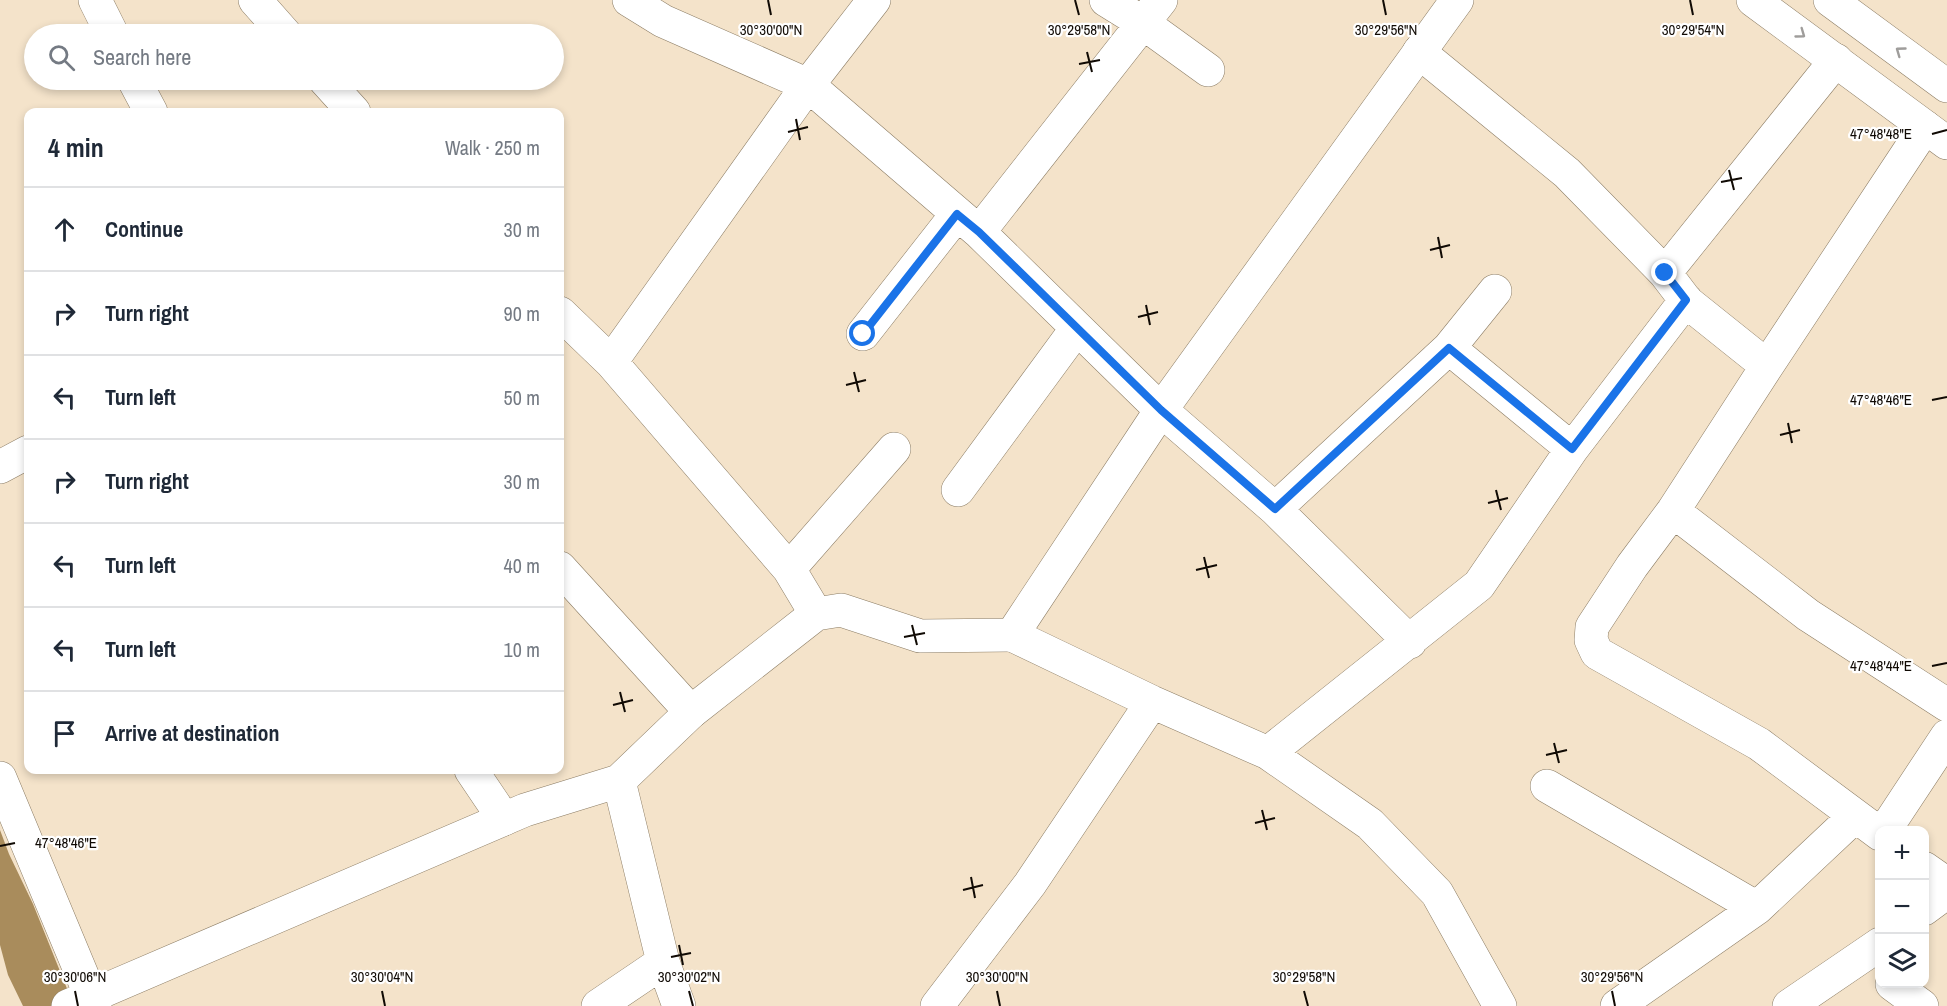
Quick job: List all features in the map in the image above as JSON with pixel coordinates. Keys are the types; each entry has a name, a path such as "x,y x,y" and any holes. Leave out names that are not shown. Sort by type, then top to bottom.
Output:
{"street":[{"path":"95,0 107,24"},
{"path":"255,0 276,24"},
{"path":"629,0 663,21 808,85 968,223 1161,410 1275,509 1410,642"},
{"path":"611,362 808,85 874,0"},
{"path":"1106,0 1152,12 1208,70"},
{"path":"1012,635 1161,410 1457,0"},
{"path":"1617,1006 1757,908 1867,825 1759,744 1597,653 1591,640 1592,627 1632,566 1673,511 1767,366 1936,135 1753,0"},
{"path":"1830,0 1947,86"},
{"path":"863,334 968,223 1152,12"},
{"path":"1419,52 1567,173 1665,273 1686,300 1767,366"},
{"path":"1665,273 1836,60"},
{"path":"139,90 149,108"},
{"path":"334,90 350,108"},
{"path":"1275,509 1449,348 1495,291"},
{"path":"1268,753 1479,585 1572,449 1686,300"},
{"path":"564,317 611,362 789,568 816,614"},
{"path":"958,490 1077,328"},
{"path":"1449,348 1572,449"},
{"path":"789,568 894,449"},
{"path":"0,467 24,454"},
{"path":"1673,511 1808,615 1947,705"},
{"path":"564,572 691,712"},
{"path":"0,778 84,1003 525,810 619,781 691,712 816,614 841,610 920,636 1012,635 1152,702 1268,753 1370,824 1437,893 1500,1006"},
{"path":"937,1006 1030,884 1152,702"},
{"path":"1888,826 1947,736"},
{"path":"474,774 504,819"},
{"path":"619,781 663,962 679,1006"},
{"path":"1547,786 1757,908"},
{"path":"1929,871 1947,884"},
{"path":"1929,905 1947,891"},
{"path":"1789,1006 1873,959"},
{"path":"598,1006 663,962"},
{"path":"1897,988 1922,1006"}],"shaded area":[{"path":"0,830 74,1006 23,1006 8,975 0,945"}],"route":[{"path":"863,334 957,214 979,232 1161,410 1275,509 1449,348 1572,449 1686,300 1665,273"}]}
